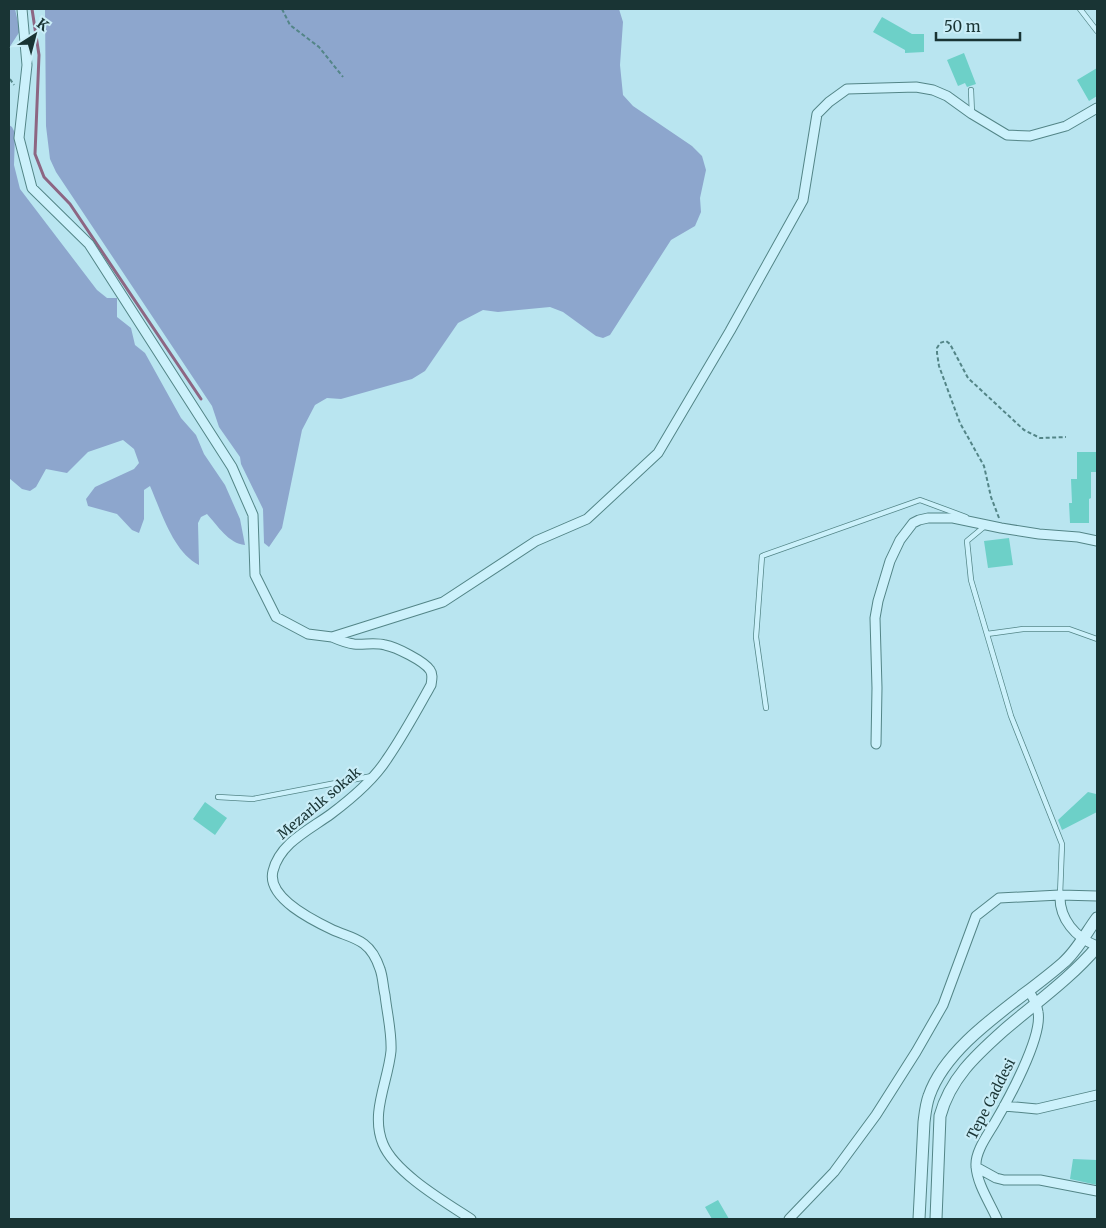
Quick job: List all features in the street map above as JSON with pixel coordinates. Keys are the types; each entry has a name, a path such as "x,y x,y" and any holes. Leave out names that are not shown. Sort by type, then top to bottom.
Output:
{"street":[{"path":"22,9 27,65 19,138 32,188 89,244 232,467 253,515 254,575 276,617 308,634 332,637 443,602 536,541 587,519 658,453 804,200 817,114 848,88 916,87 933,90 947,96 1007,135 1030,136 1066,126 1097,108"},
{"path":"876,744 875,618 882,585 900,540 913,523 919,520 953,518 1001,528 1097,541"},
{"name":"Mezarlık sokak","path":"332,637 355,644 384,644 396,648 431,670 431,685 387,760 374,776 330,815 285,848 276,861 272,873 273,884 279,894 289,904 323,925 353,937 365,945 374,956 381,971 391,1049 388,1072 378,1110 379,1130 383,1145 395,1161 411,1177 470,1219"},
{"path":"789,1219 834,1172 876,1115 916,1052 943,1005 976,916 999,898 1060,895 1097,896"},
{"path":"936,1219 940,1116 949,1092 962,1071 976,1055 1074,971 1097,947 1082,939 1071,928 1060,906 1060,895"},
{"path":"918,1219 924,1122 929,1096 934,1085 948,1063 965,1043 1064,963 1097,918"},
{"name":"Tepe Caddesi","path":"976,1167 981,1148 1021,1075 1038,1027 1039,1013 1029,991"},
{"path":"1004,1106 1037,1109 1097,1095"},
{"path":"976,1167 996,1178 1004,1180 1040,1180 1097,1190"},
{"path":"976,1167 997,1219"}],"lane":[{"path":"1080,9 1097,31"},
{"path":"971,90 972,114"},
{"path":"766,708 756,637 762,556 920,500 986,524 967,541 972,580 1011,716 1062,844 1060,895"},
{"path":"987,634 1024,629 1069,629 1097,640"},
{"path":"218,797 253,799 374,776"}],"path":[{"path":"282,9 290,25 319,47 343,77"},
{"path":"1001,528 984,466 960,423 940,366 937,353 940,343 946,341 950,344 968,378 1024,430 1040,438 1066,437"}],"shaded area":[{"path":"9,9 15,9 20,31 9,48"},
{"path":"45,9 619,9 623,22 620,65 623,95 633,106 692,146 702,156 706,170 700,198 701,212 695,226 671,240 610,335 603,338 596,336 563,312 550,307 498,312 483,310 458,323 425,371 412,379 341,399 327,398 315,405 302,430 282,528 269,547 264,543 263,509 241,464 240,457 219,427 212,406 56,172 50,159 46,126"},
{"path":"9,125 15,133 14,165 20,189 97,290 107,298 117,298 117,317 131,328 135,345 145,353 181,418 196,435 204,454 225,485 240,519 245,545 229,538 207,514 201,517 198,523 199,565 182,551 175,541 163,519 150,486 144,490 144,519 139,533 132,530 117,514 88,506 86,499 95,487 134,469 139,463 134,449 123,440 88,452 67,473 46,469 36,487 30,491 22,489 9,478"}],"building":[{"path":"882,17 912,34 924,34 924,52 905,53 905,50 873,32"},
{"path":"964,53 976,84 967,87 965,83 958,86 947,60"},
{"path":"1097,68 1097,96 1089,101 1077,80"},
{"path":"1077,452 1096,452 1097,472 1091,472 1089,523 1070,523 1069,503 1072,503 1071,479 1077,479"},
{"path":"1009,538 1013,565 988,568 984,541"},
{"path":"1088,792 1096,794 1097,812 1062,830 1058,820"},
{"path":"205,802 227,818 215,835 193,819"},
{"path":"1073,1159 1097,1160 1097,1185 1070,1179"},
{"path":"718,1200 729,1219 712,1219 705,1207"}],"waterway":[{"path":"32,9 39,55 35,154 44,177 70,204 201,399"}]}
